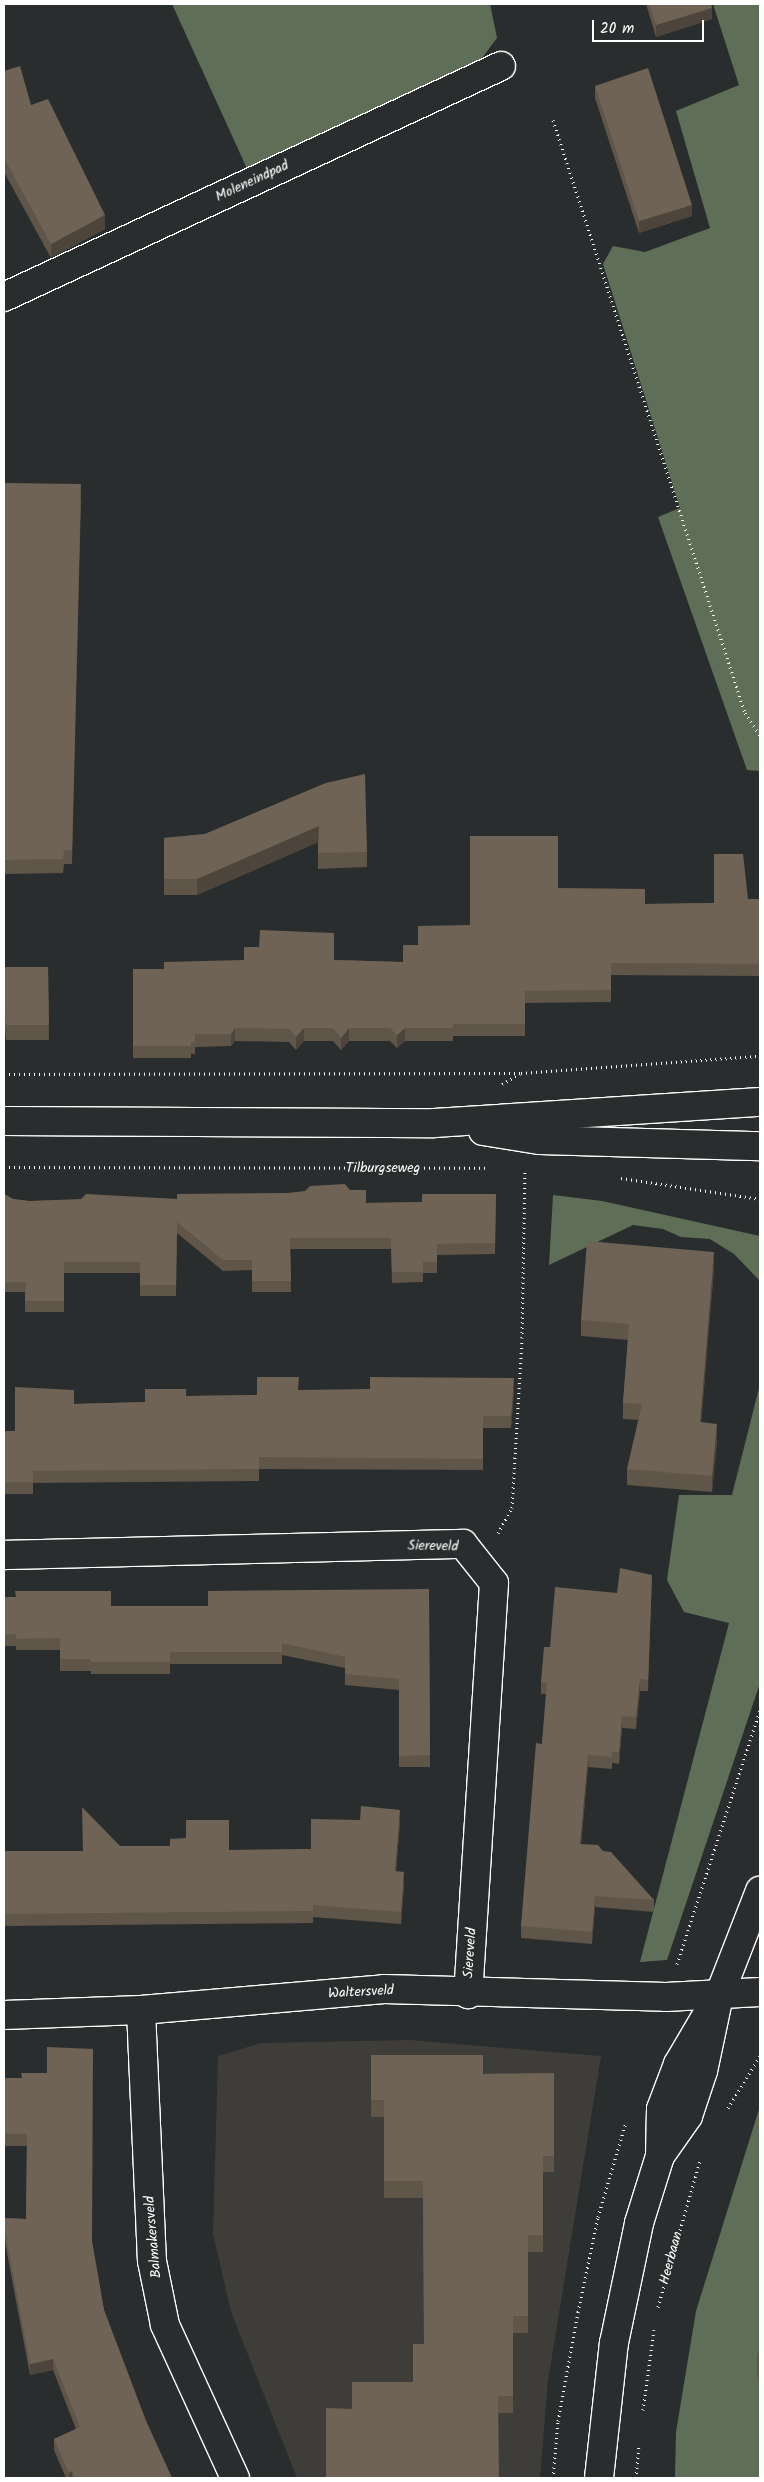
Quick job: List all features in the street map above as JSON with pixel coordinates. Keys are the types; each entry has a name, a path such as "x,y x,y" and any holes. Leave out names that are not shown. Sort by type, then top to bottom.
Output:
{"street":[{"name":"Moleneindpad","path":"4,297 501,66"},
{"path":"4,1120 434,1123 760,1102"},
{"path":"434,1123 540,1140 760,1146"},
{"name":"Siereveld","path":"4,1556 463,1544 494,1583 468,1994"},
{"path":"599,2478 614,2342 639,2223 660,2156 688,2116 703,2071 719,1996 760,1891"},
{"name":"Waltersveld","path":"4,2016 142,2010 384,1989 468,1994 719,1996 760,1992"},
{"name":"Balmakersveld","path":"142,2010 154,2270 165,2325 235,2478"}],"path":[{"path":"553,120 745,713 760,735"},
{"path":"4,1074 521,1073 760,1056"},
{"name":"Tilburgseweg","path":"4,1167 489,1168"},
{"path":"516,1168 534,1168"},
{"path":"481,1566 512,1508 522,1338 525,1168"},
{"path":"616,1177 760,1199"},
{"path":"723,2117 760,2056"},
{"name":"Heerbaan","path":"657,2311 701,2157"},
{"path":"642,2413 655,2321"},
{"path":"636,2478 639,2441"}],"shaded area":[{"path":"410,2040 601,2056 548,2381 540,2478 297,2478 231,2312 213,2234 218,2056 261,2043"}],"green space":[{"path":"172,4 490,4 497,38 479,62 249,173"},
{"path":"713,4 760,4 760,771 747,770 658,517 680,508 603,264 613,246 645,252 710,228 676,111 739,85"},
{"path":"553,1195 602,1201 760,1236 760,1281 734,1254 710,1239 681,1237 663,1229 633,1225 549,1265"},
{"path":"760,1384 760,1683 667,1960 640,1962 729,1623 684,1612 667,1580 679,1495 732,1495"},
{"path":"760,2106 760,2478 675,2478 676,2432 696,2311"}],"building":[{"path":"649,4 711,4 712,8 656,25"},
{"path":"20,66 31,105 48,99 105,215 51,244 4,158 4,71"},
{"path":"648,68 692,205 639,221 595,86"},
{"path":"4,483 81,484 72,850 64,850 63,859 4,860"},
{"path":"365,774 367,852 318,853 319,826 197,879 164,879 164,838 205,834 326,783"},
{"path":"470,836 558,836 558,888 645,889 645,904 714,903 714,854 743,854 748,899 760,899 760,964 611,963 611,990 525,991 525,1024 453,1024 453,1028 405,1028 397,1035 390,1028 349,1028 341,1038 333,1028 304,1028 296,1037 289,1029 235,1028 231,1034 195,1034 195,1042 191,1042 191,1046 133,1046 133,969 164,969 164,962 244,960 244,947 259,947 260,930 334,933 334,960 403,962 403,945 418,945 418,926 470,925"},
{"path":"4,967 48,967 49,1025 6,1025 4,1012"},
{"path":"345,1184 350,1190 366,1190 366,1203 422,1202 422,1194 496,1194 495,1243 437,1244 437,1262 423,1262 423,1272 392,1272 391,1238 290,1238 291,1281 252,1281 252,1260 223,1260 177,1222 176,1285 140,1285 140,1262 64,1262 64,1301 25,1301 26,1282 4,1282 4,1194 13,1199 29,1201 81,1199 86,1194 177,1199 177,1194 288,1193 305,1191 310,1186"},
{"path":"587,1241 714,1252 700,1422 717,1424 712,1476 627,1469 642,1404 623,1403 629,1324 581,1320"},
{"path":"257,1377 299,1377 298,1390 370,1389 370,1377 514,1378 511,1416 483,1416 483,1459 259,1457 259,1469 33,1471 33,1482 4,1482 4,1431 15,1431 15,1387 74,1390 74,1404 145,1402 145,1389 186,1389 186,1396 257,1395"},
{"path":"620,1568 652,1575 648,1680 640,1679 636,1717 622,1716 619,1752 612,1752 612,1757 588,1755 580,1844 598,1845 603,1851 611,1852 654,1900 595,1896 592,1932 521,1926 536,1743 542,1744 547,1683 541,1682 544,1647 550,1647 555,1587 617,1593"},
{"path":"429,1589 430,1755 399,1756 399,1679 345,1674 345,1657 282,1643 282,1652 170,1652 170,1662 91,1662 91,1659 60,1659 60,1638 16,1639 16,1634 4,1634 4,1597 16,1597 15,1591 111,1591 111,1606 208,1606 208,1591"},
{"path":"361,1806 400,1810 395,1871 404,1872 401,1912 313,1905 313,1911 4,1914 4,1851 83,1851 82,1807 120,1846 170,1846 170,1839 186,1838 186,1820 229,1820 229,1850 311,1849 311,1819 360,1820"},
{"path":"47,2047 93,2049 92,2241 104,2310 146,2421 172,2478 75,2478 72,2471 69,2473 54,2439 80,2427 53,2359 30,2364 4,2225 4,2218 26,2219 27,2134 4,2134 4,2078 22,2078 21,2073 47,2073"},
{"path":"371,2055 483,2055 483,2074 554,2073 554,2156 543,2156 543,2235 528,2235 528,2316 513,2316 513,2396 498,2396 499,2478 326,2478 326,2408 352,2409 352,2382 413,2382 413,2344 424,2344 423,2181 384,2181 384,2100 371,2100"},
{"path":"760,2350 760,2362 757,2351"}]}
